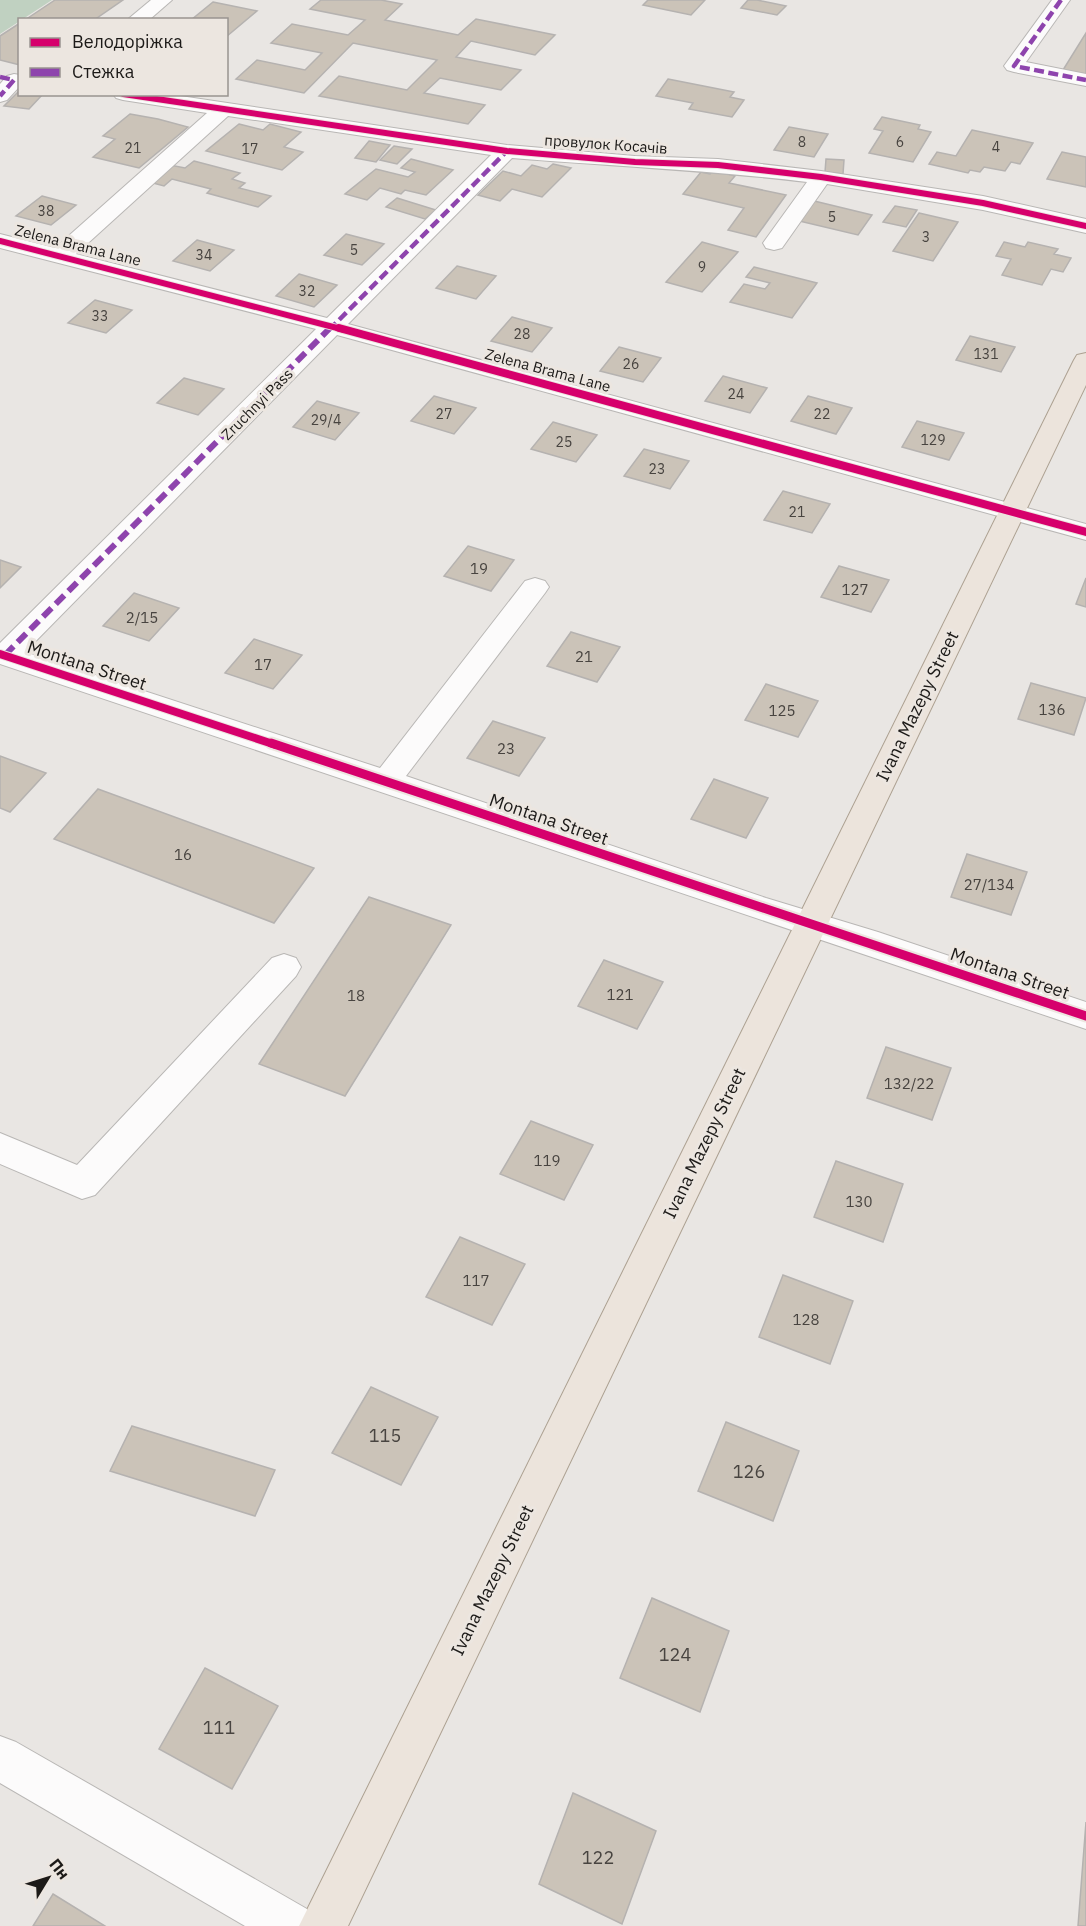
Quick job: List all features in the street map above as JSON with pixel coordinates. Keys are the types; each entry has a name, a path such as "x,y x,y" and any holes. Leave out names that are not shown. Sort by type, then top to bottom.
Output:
{"main road":[{"name":"Ivana Mazepy Street","path":"323,1926 1086,360"}],"street":[{"path":"139,18 163,0"},
{"path":"1061,0 1014,66 1086,80"},
{"path":"0,96 11,79"},
{"name":"провулок Косачів","path":"137,96 507,151 635,162 718,165 821,177 982,203 1086,226"},
{"path":"60,256 224,108"},
{"name":"Zruchnyi Pass","path":"2,654 334,327 507,151"},
{"path":"774,243 821,177"},
{"name":"Zelena Brama Lane","path":"0,241 334,327 1086,532"},
{"path":"386,781 535,587"},
{"name":"Montana Street","path":"2,654 1086,1016"},
{"path":"0,1148 82,1184 284,967"},
{"path":"0,1758 290,1926"}],"green space":[{"path":"0,0 52,0 24,18 18,18 18,22 0,34"}],"building":[{"path":"55,0 123,0 97,18 28,18"},
{"path":"321,0 381,0 402,4 385,20 458,35 476,19 555,35 535,55 471,41 456,57 521,70 501,90 440,78 424,93 485,105 468,124 319,96 339,76 407,90 437,60 353,43 304,93 236,79 257,60 305,70 322,53 271,43 292,24 348,35 365,20 310,9"},
{"path":"648,0 705,0 691,15 643,5"},
{"path":"748,0 786,6 777,15 741,8"},
{"path":"213,2 257,11 228,35 228,18 193,18"},
{"path":"18,24 18,64 0,60 0,36"},
{"path":"1086,33 1086,74 1063,70"},
{"path":"668,79 734,92 730,97 744,100 732,117 689,109 693,103 656,96"},
{"path":"18,92 18,96 41,96 29,109 4,106"},
{"path":"130,114 188,127 139,168 93,157 115,139 103,136"},
{"path":"882,117 920,125 918,129 931,132 913,162 869,153 883,131 874,129"},
{"path":"239,124 263,130 270,124 301,132 284,147 303,152 282,170 206,151"},
{"path":"789,127 828,134 814,157 774,150"},
{"path":"972,130 1033,143 1020,164 1011,162 1005,171 984,167 980,172 970,170 968,173 929,164 937,152 956,156"},
{"path":"369,141 390,145 376,162 355,158"},
{"path":"394,146 412,149 397,164 380,160"},
{"path":"1062,152 1086,157 1086,187 1047,179"},
{"path":"411,159 453,170 426,195 405,190 401,194 380,188 367,200 345,194 376,169 408,177 415,172 401,168"},
{"path":"826,159 844,160 843,174 825,172"},
{"path":"194,161 240,173 232,179 245,183 239,188 271,196 258,207 207,193 211,189 172,179 164,186 149,182 170,165 185,168"},
{"path":"553,164 571,168 542,197 512,189 500,201 478,195 503,171 521,176 532,165 547,169"},
{"path":"713,170 735,176 729,183 786,195 756,237 728,230 744,208 683,194 701,172 710,174"},
{"path":"42,196 76,205 51,225 16,216"},
{"path":"397,198 436,210 425,219 386,207"},
{"path":"806,199 872,215 858,235 791,219"},
{"path":"895,206 917,210 906,227 883,222"},
{"path":"919,213 958,222 933,261 893,251"},
{"path":"346,234 384,244 362,265 324,255"},
{"path":"197,240 234,250 210,271 173,261"},
{"path":"702,242 738,252 702,292 666,282"},
{"path":"1004,242 1025,247 1028,242 1058,249 1054,254 1071,258 1063,272 1051,269 1042,285 1002,275 1011,259 996,256"},
{"path":"457,266 496,276 476,299 436,288"},
{"path":"754,267 817,283 792,318 730,302 744,284 765,289 770,283 746,277"},
{"path":"299,274 337,285 314,307 276,296"},
{"path":"95,300 132,310 106,333 68,323"},
{"path":"512,317 552,328 532,352 491,341"},
{"path":"970,336 1015,347 1001,372 956,360"},
{"path":"619,347 661,358 643,382 600,371"},
{"path":"723,376 767,388 750,413 705,401"},
{"path":"184,378 224,389 198,415 157,403"},
{"path":"434,396 476,408 454,434 411,421"},
{"path":"808,396 852,408 836,434 791,421"},
{"path":"317,401 359,413 335,440 293,427"},
{"path":"917,421 964,433 949,460 902,447"},
{"path":"553,422 597,435 576,462 531,449"},
{"path":"644,449 689,461 670,489 624,476"},
{"path":"783,491 830,504 812,533 764,520"},
{"path":"468,546 514,560 491,591 444,576"},
{"path":"0,560 21,567 0,588"},
{"path":"839,566 889,580 871,612 821,597"},
{"path":"1086,578 1086,607 1076,604"},
{"path":"134,593 179,608 149,641 103,626"},
{"path":"571,632 620,647 597,682 547,666"},
{"path":"254,639 302,655 273,689 225,673"},
{"path":"1031,683 1086,698 1074,735 1018,719"},
{"path":"766,684 818,701 798,737 745,720"},
{"path":"493,721 545,738 519,776 467,758"},
{"path":"0,756 46,773 10,812 0,808"},
{"path":"714,779 768,798 746,838 691,819"},
{"path":"98,789 314,868 274,923 54,839"},
{"path":"967,854 1027,872 1011,915 951,897"},
{"path":"369,897 451,925 345,1096 259,1064"},
{"path":"604,960 663,982 637,1029 578,1006"},
{"path":"886,1047 951,1068 932,1120 867,1098"},
{"path":"531,1121 593,1145 564,1200 500,1174"},
{"path":"836,1161 903,1184 883,1242 814,1217"},
{"path":"460,1237 525,1264 492,1325 426,1297"},
{"path":"783,1275 853,1301 830,1364 759,1337"},
{"path":"371,1387 438,1417 401,1485 332,1453"},
{"path":"726,1422 799,1451 773,1521 698,1491"},
{"path":"132,1426 275,1470 255,1516 110,1471"},
{"path":"652,1598 729,1631 700,1712 620,1678"},
{"path":"205,1668 278,1706 232,1789 159,1749"},
{"path":"573,1793 656,1831 622,1924 539,1884"},
{"path":"1086,1822 1086,1926 1078,1926"},
{"path":"53,1894 105,1926 33,1926"}],"marked path":[{"path":"1061,0 1014,66 1086,80"},
{"path":"0,77 14,80 0,96"},
{"path":"5,655 507,151"}],"cycle path":[{"path":"136,96 507,151 635,162 718,165 821,177 983,203 1086,226"},
{"path":"0,241 334,327 1086,532"},
{"path":"0,654 1086,1016"}]}
